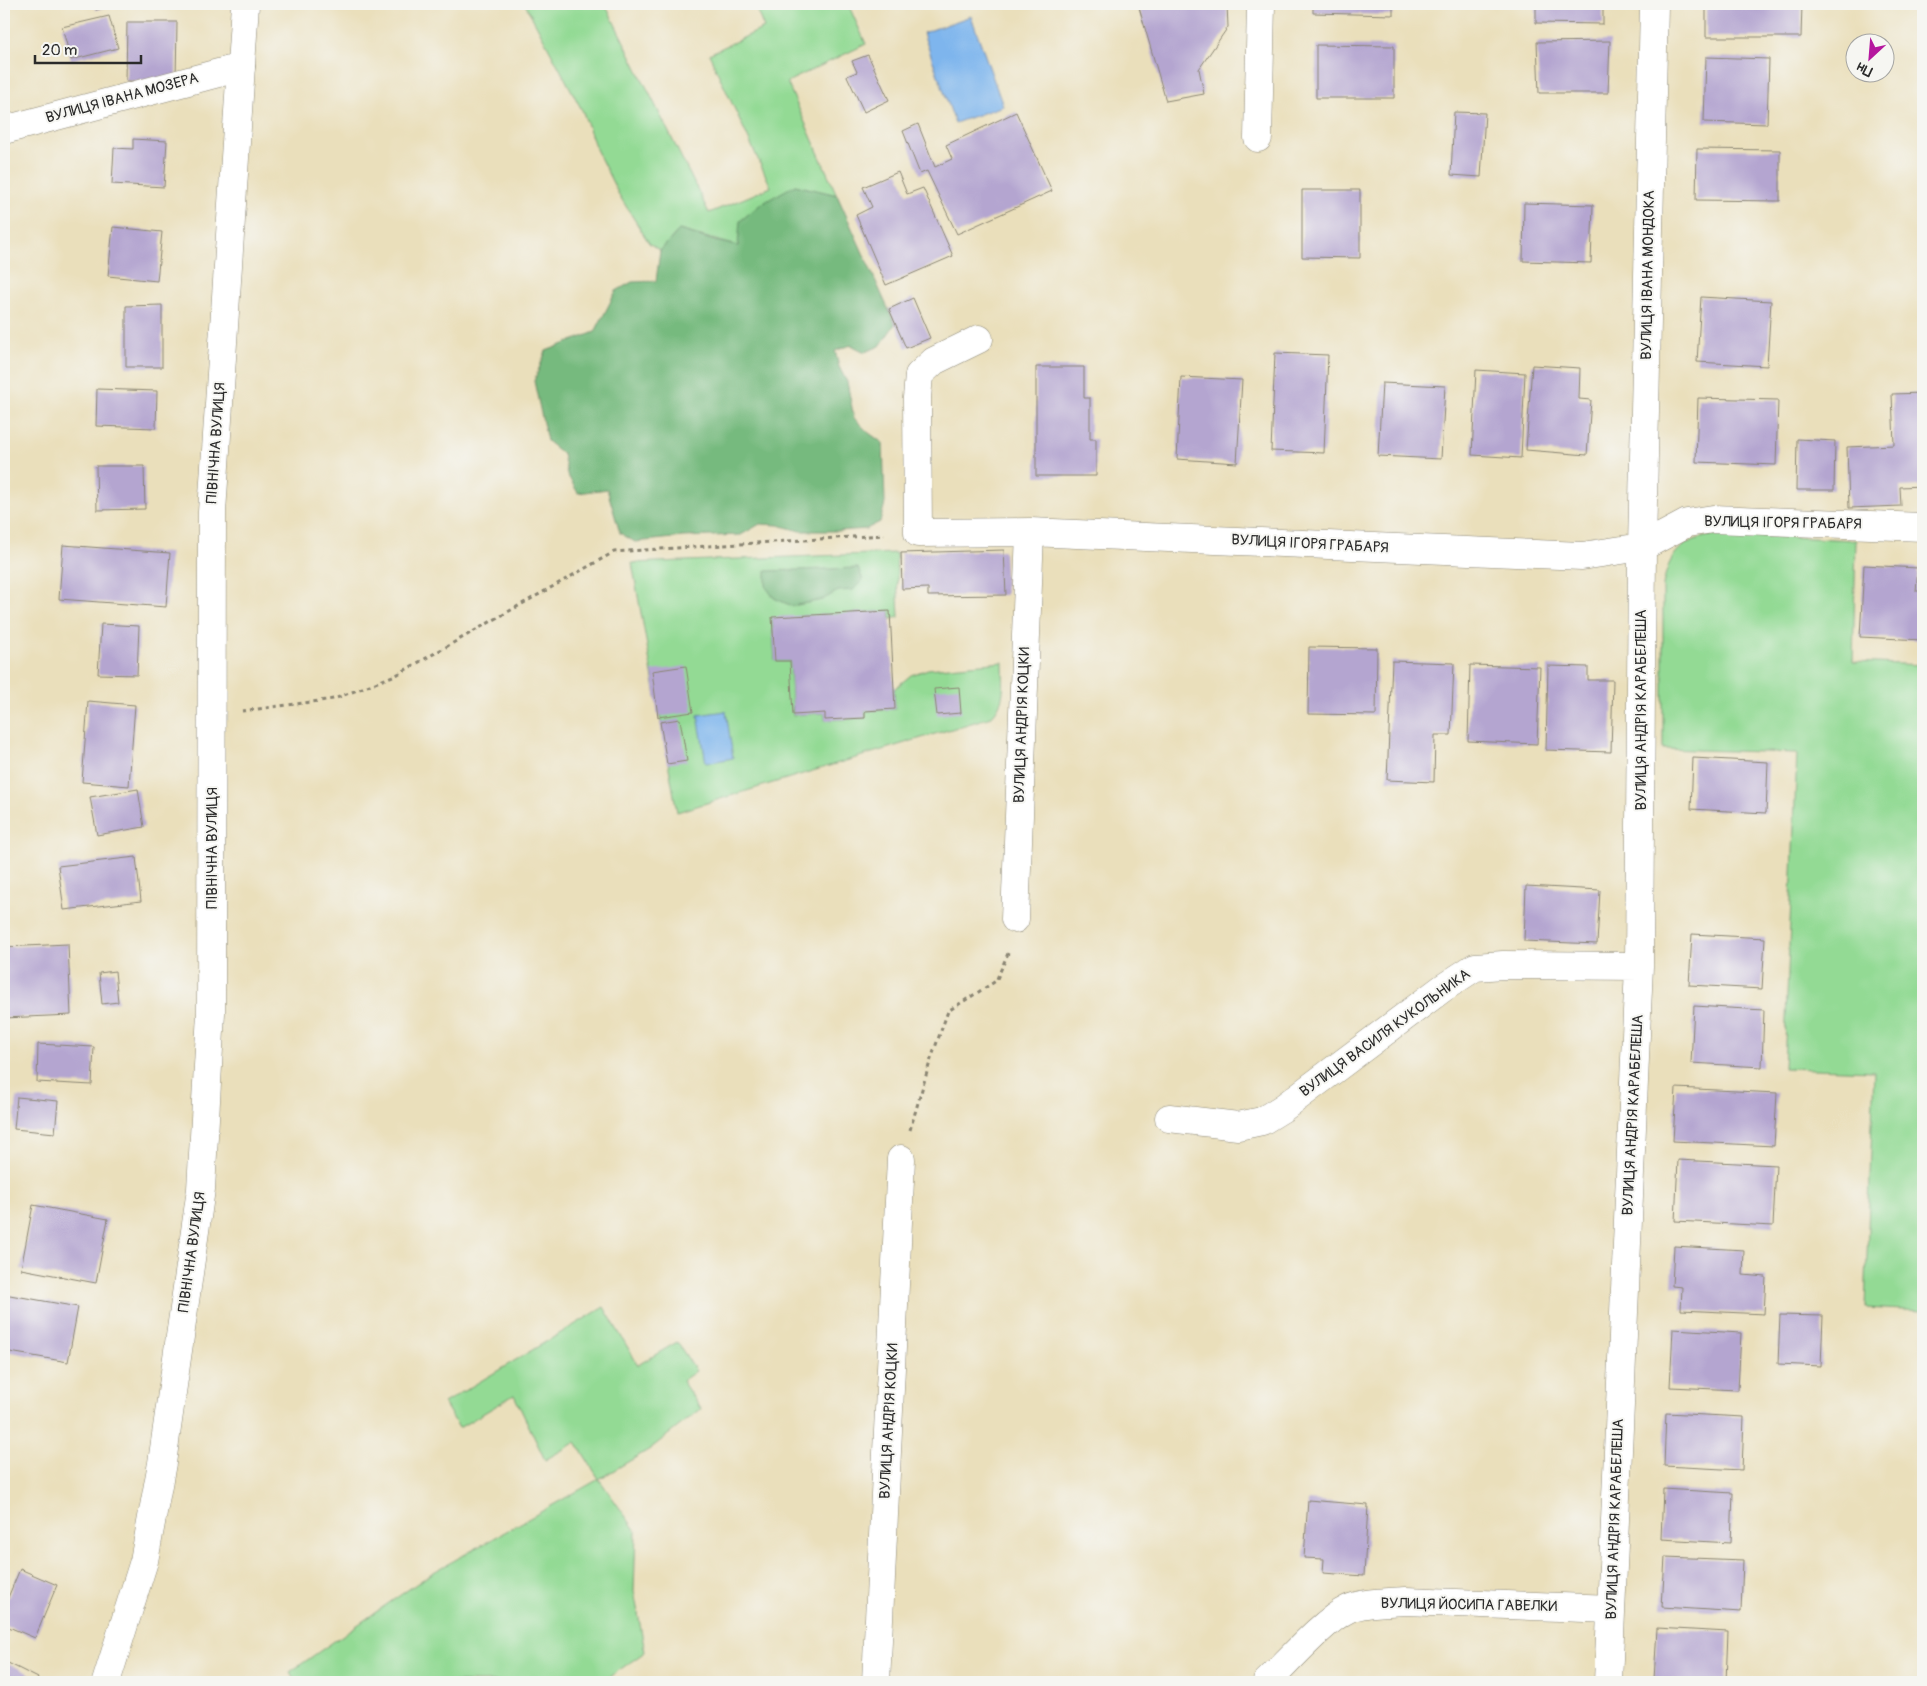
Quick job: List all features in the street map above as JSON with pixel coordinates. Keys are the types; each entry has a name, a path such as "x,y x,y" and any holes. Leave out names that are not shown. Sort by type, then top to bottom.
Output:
{"street":[{"name":"ПІВНІЧНА ВУЛИЦЯ","path":"106,1682 144,1561 163,1454 201,1189 211,1013 212,512 245,4"},
{"path":"1258,138 1261,4"},
{"name":"ВУЛИЦЯ ІВАНА МОНДОКА","path":"1642,547 1654,4"},
{"name":"ВУЛИЦЯ ІВАНА МОЗЕРА","path":"4,130 241,67"},
{"path":"918,533 917,398 919,375 934,361 979,339"},
{"name":"ВУЛИЦЯ ІГОРЯ ГРАБАРЯ","path":"918,533 1030,532 1582,556 1642,547 1687,523 1713,519 1923,526"},
{"name":"ВУЛИЦЯ АНДРІЯ КОЦКИ","path":"1015,919 1030,532"},
{"name":"ВУЛИЦЯ АНДРІЯ КАРАБЕЛЕША","path":"1608,1682 1639,966 1642,547"},
{"name":"ВУЛИЦЯ ВАСИЛЯ КУКОЛЬНИКА","path":"1169,1118 1238,1126 1262,1121 1283,1108 1443,988 1475,967 1503,965 1639,966"},
{"name":"ВУЛИЦЯ АНДРІЯ КОЦКИ","path":"876,1682 901,1159"},
{"name":"ВУЛИЦЯ ЙОСИПА ГАВЕЛКИ","path":"1266,1682 1324,1627 1348,1608 1375,1603 1406,1601 1611,1609"}],"path":[{"path":"212,715 334,699 398,674 614,552 918,533"},
{"path":"901,1159 930,1062 948,1011 996,981 1011,947 1015,919"}],"green space":[{"path":"525,4 605,4 709,213 771,187 709,54 764,28 754,4 848,4 866,44 787,82 837,195 795,185 738,246 679,230 660,251 649,243 619,195 596,149 583,112"},
{"path":"795,185 837,195 895,324 880,346 865,352 851,345 835,351 839,367 847,382 854,418 869,433 883,443 885,503 880,522 866,529 838,531 800,531 778,525 760,524 741,535 683,537 635,542 620,533 607,489 578,493 567,474 563,454 547,441 534,381 546,351 595,332 616,291 632,282 656,281 660,251 679,230 738,246 740,221 761,204"},
{"path":"1723,534 1856,540 1853,662 1923,665 1923,1311 1865,1308 1874,1071 1784,1068 1797,753 1663,749 1663,585 1666,572 1675,554 1682,547 1699,538"},
{"path":"896,553 899,617 891,619 890,611 772,618 775,661 790,661 793,715 825,713 825,720 865,718 865,711 895,709 894,689 911,675 928,669 1003,662 1002,698 1000,705 991,717 677,812 632,563"},
{"path":"858,568 863,580 853,590 838,591 822,600 792,606 774,598 766,587 766,571"},
{"path":"604,1307 638,1365 677,1342 696,1371 682,1381 701,1409 650,1449 599,1479 576,1442 545,1460 514,1395 459,1428 444,1403"},
{"path":"599,1479 636,1531 634,1591 645,1652 602,1682 296,1682 290,1672 432,1573"}],"water":[{"path":"971,16 1003,106 955,123 923,33"},
{"path":"726,711 733,758 706,763 698,715"}],"building":[{"path":"94,4 114,4 96,10"},
{"path":"1138,4 1227,4 1228,27 1199,69 1204,94 1166,101"},
{"path":"1313,4 1393,4 1393,15 1313,13"},
{"path":"1536,4 1603,4 1603,24 1536,23"},
{"path":"1706,4 1802,4 1801,37 1706,37"},
{"path":"109,16 118,48 71,60 62,27"},
{"path":"127,22 177,22 176,82 126,81"},
{"path":"1610,41 1608,93 1539,93 1537,42"},
{"path":"1316,45 1394,46 1394,98 1316,98"},
{"path":"868,55 889,100 864,112 847,76 857,72 852,61"},
{"path":"1706,57 1769,59 1767,124 1704,122"},
{"path":"1016,112 1052,191 957,234 927,171 920,174 903,131 918,124 935,167 952,159 946,145"},
{"path":"1454,112 1485,113 1481,177 1451,175"},
{"path":"133,139 167,141 164,187 112,184 114,148 133,149"},
{"path":"1697,149 1780,150 1780,201 1696,200"},
{"path":"898,172 907,194 923,188 953,256 886,285 856,215 872,207 863,187"},
{"path":"1302,190 1360,190 1360,258 1302,257"},
{"path":"1524,203 1593,205 1591,263 1523,261"},
{"path":"113,227 162,232 157,281 108,276"},
{"path":"1701,297 1771,301 1767,366 1697,362"},
{"path":"913,298 930,338 906,348 889,309"},
{"path":"162,305 162,367 126,367 126,306"},
{"path":"1275,353 1328,355 1324,453 1271,451"},
{"path":"1532,365 1580,368 1579,399 1591,400 1587,455 1526,450"},
{"path":"1036,367 1084,367 1084,398 1090,398 1090,439 1096,439 1096,476 1036,476"},
{"path":"1476,370 1525,373 1521,458 1472,455"},
{"path":"1181,377 1242,380 1237,463 1177,459"},
{"path":"1382,383 1445,386 1441,459 1378,456"},
{"path":"97,389 157,391 156,428 96,426"},
{"path":"1923,393 1923,486 1900,487 1901,506 1849,508 1847,447 1894,445 1892,394"},
{"path":"1698,398 1778,400 1776,465 1696,462"},
{"path":"1797,439 1835,441 1834,490 1796,490"},
{"path":"96,466 144,466 145,509 97,510"},
{"path":"63,545 170,553 166,607 59,599"},
{"path":"1004,550 1006,595 928,596 928,588 902,589 901,553"},
{"path":"1864,565 1918,568 1916,591 1923,591 1923,640 1860,637"},
{"path":"890,611 895,709 865,711 865,718 825,720 825,713 793,715 790,661 775,661 772,617"},
{"path":"101,624 139,626 137,675 98,674"},
{"path":"1309,647 1377,648 1376,715 1308,714"},
{"path":"1392,661 1454,663 1451,735 1435,735 1434,782 1387,780"},
{"path":"1470,665 1540,667 1537,744 1468,741"},
{"path":"686,666 693,712 658,717 652,671"},
{"path":"1548,666 1588,667 1588,680 1613,680 1611,752 1546,750"},
{"path":"959,687 961,713 937,715 934,689"},
{"path":"88,701 135,705 129,786 82,782"},
{"path":"680,719 687,761 667,764 660,722"},
{"path":"1693,758 1768,762 1766,813 1691,809"},
{"path":"138,789 144,827 97,835 90,797"},
{"path":"136,857 141,901 64,910 58,866"},
{"path":"1526,886 1600,890 1597,944 1524,941"},
{"path":"1692,934 1765,938 1762,989 1689,985"},
{"path":"68,944 71,1015 4,1018 4,947"},
{"path":"115,971 118,1002 102,1004 99,973"},
{"path":"1694,1006 1764,1010 1762,1067 1691,1063"},
{"path":"38,1044 94,1047 92,1085 37,1082"},
{"path":"1676,1088 1777,1093 1774,1146 1673,1141"},
{"path":"17,1097 58,1101 55,1133 14,1129"},
{"path":"1678,1160 1776,1165 1773,1226 1675,1221"},
{"path":"33,1205 108,1219 96,1283 21,1269"},
{"path":"1674,1246 1744,1250 1743,1275 1766,1277 1764,1314 1681,1310 1682,1287 1672,1286"},
{"path":"4,1294 78,1307 68,1362 4,1351"},
{"path":"1780,1315 1823,1316 1821,1366 1778,1364"},
{"path":"1673,1329 1741,1333 1738,1390 1670,1387"},
{"path":"1666,1413 1744,1417 1742,1470 1664,1466"},
{"path":"1663,1489 1733,1493 1731,1543 1661,1539"},
{"path":"1308,1500 1368,1505 1364,1576 1323,1573 1324,1559 1304,1558"},
{"path":"1665,1557 1743,1560 1741,1612 1662,1607"},
{"path":"20,1569 57,1585 35,1638 4,1625 4,1607"},
{"path":"1657,1628 1728,1632 1726,1682 1654,1680"},
{"path":"4,1661 38,1678 36,1682 4,1682"}]}
